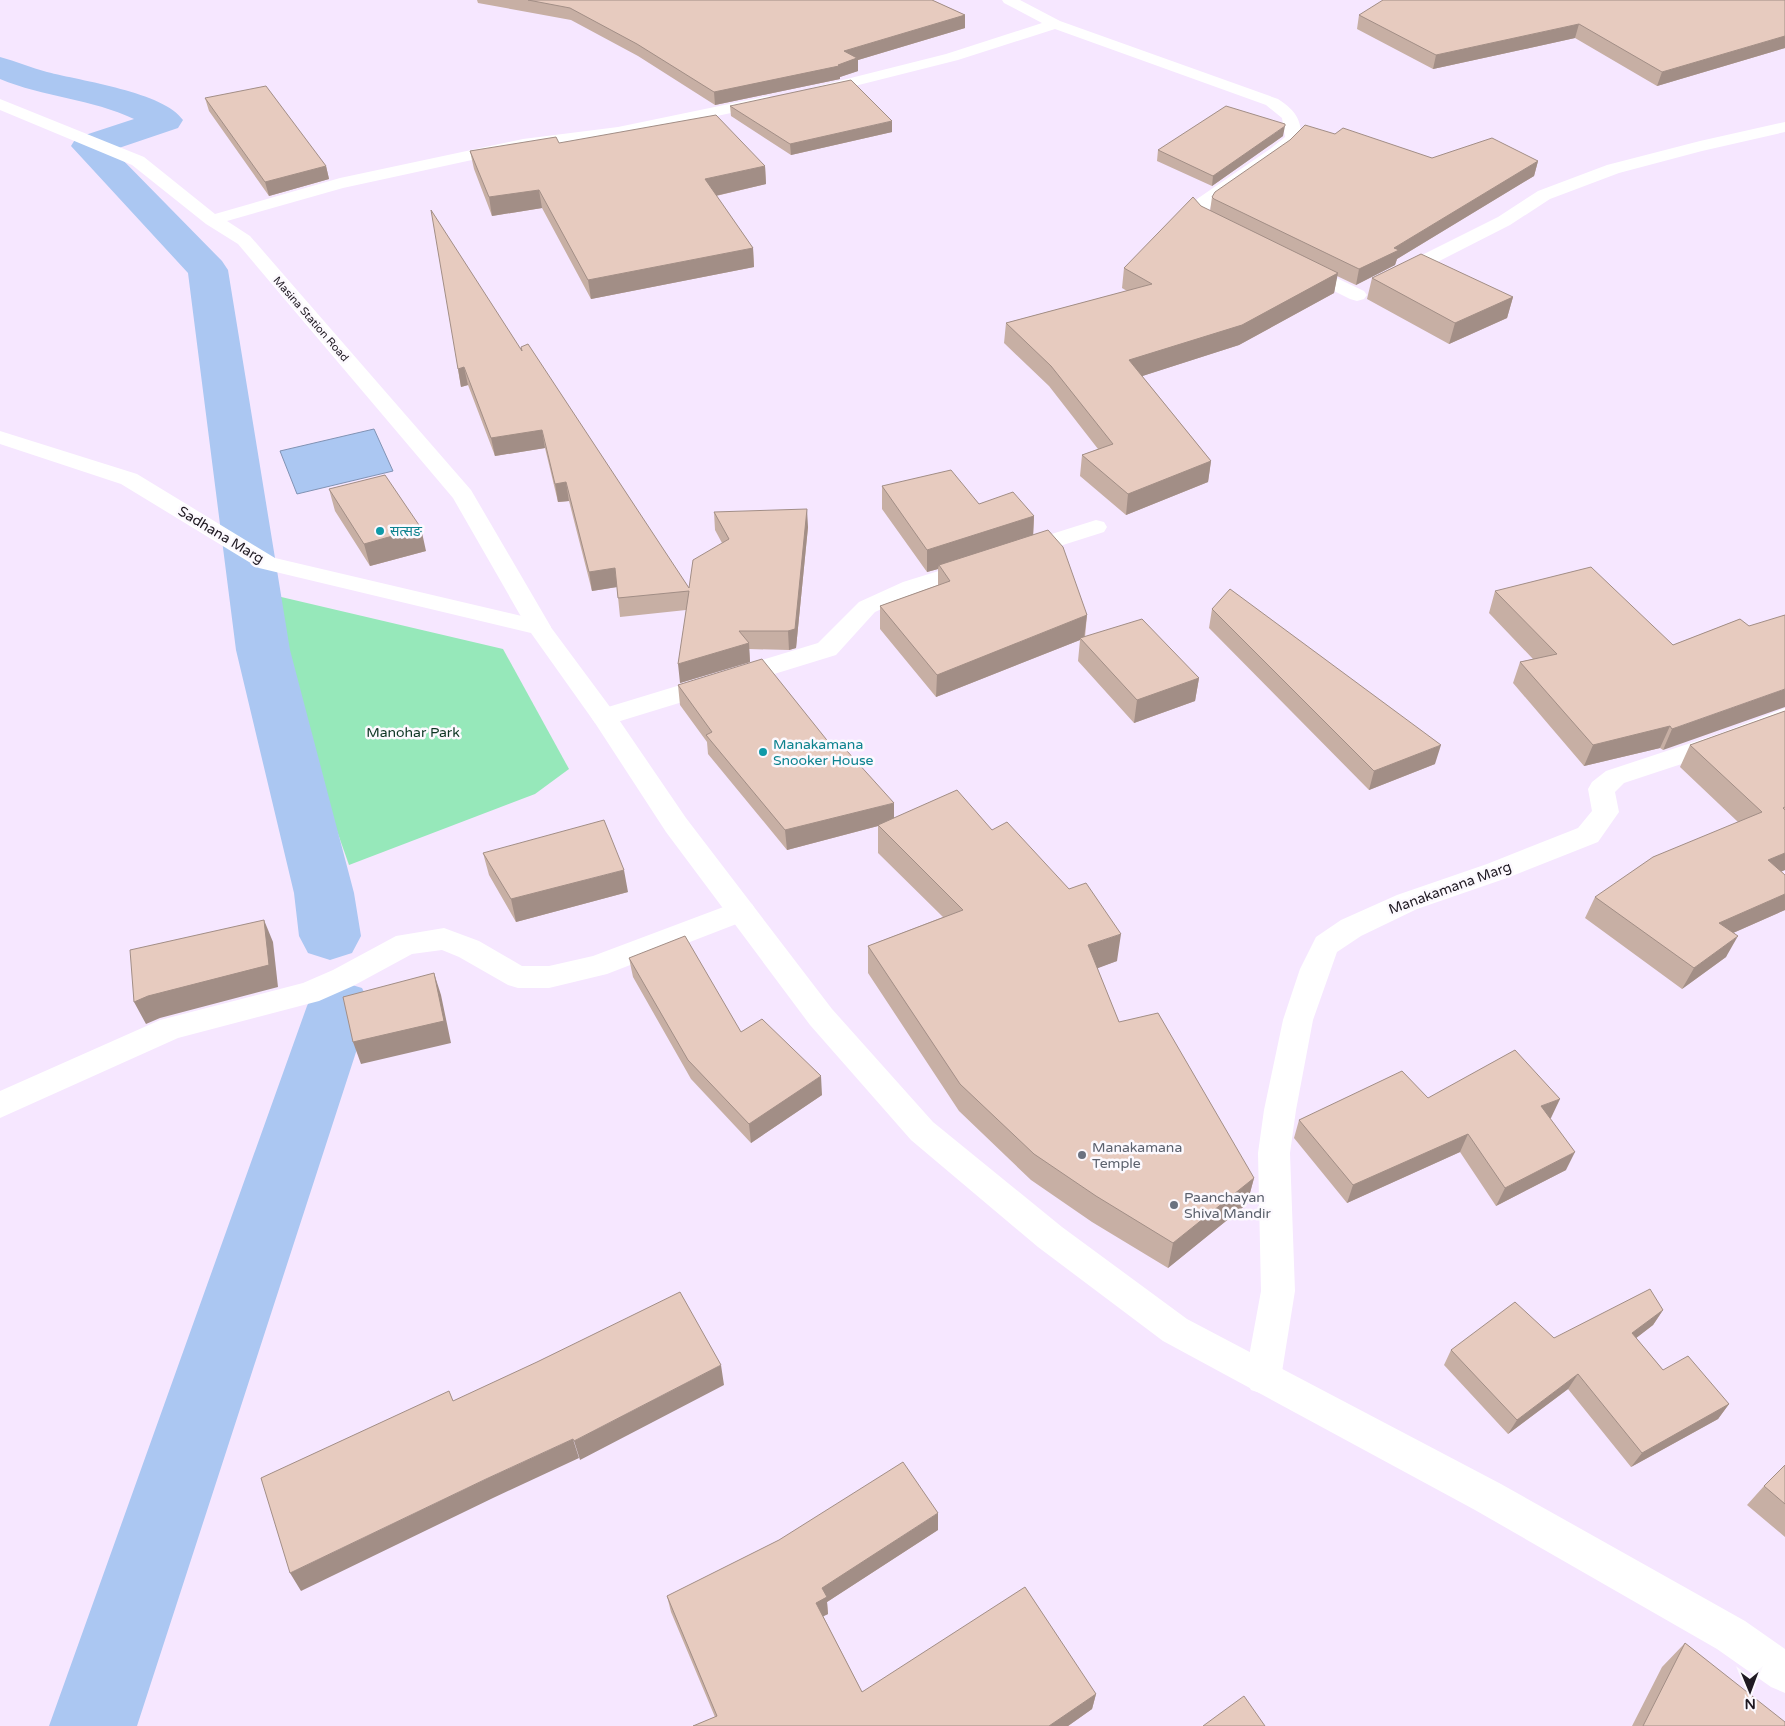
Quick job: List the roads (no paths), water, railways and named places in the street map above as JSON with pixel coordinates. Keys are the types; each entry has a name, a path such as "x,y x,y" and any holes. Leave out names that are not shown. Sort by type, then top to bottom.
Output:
{"street":[{"path":"1009,0 1055,24 1272,102 1288,112 1294,126 1293,138 1276,153 1203,203 1199,212 1205,220 1237,235"},
{"path":"212,220 340,183 523,144 618,132 826,90 952,57 1055,24"},
{"name":"Masina Station Road","path":"0,104 17,113 138,161 212,220 244,240 463,495 539,627 604,718 676,825 821,1017 922,1131 1050,1236 1175,1330 1497,1502 1732,1634 1785,1673"},
{"path":"1286,260 1350,299 1504,221 1544,195 1613,169 1700,146 1785,127"},
{"name":"Sadhana Marg","path":"0,437 129,479 267,563 539,627"},
{"path":"604,718 827,649 867,607 911,588 1096,527"},
{"name":"Manakamana Marg","path":"1263,1378 1278,1291 1274,1152 1278,1118 1298,1020 1315,969 1326,945 1351,928 1407,902 1498,871 1588,835 1606,812 1601,789 1616,777 1730,739 1785,717"},
{"path":"0,1105 171,1028 309,993 343,978 406,944 444,938 469,949 518,977 549,977 597,966 742,911"}],"water":[{"path":"374,429 393,471 297,494 280,451"}],"waterway":[{"path":"0,67 25,77 125,101 165,120 89,146 208,270 263,650 324,893 330,936"},
{"path":"93,1726 339,1006"}],"place":[{"name":"सत्सङ","path":"380,531"},
{"name":"Manakamana Snooker House","path":"763,752"},
{"name":"Manakamana Temple","path":"1082,1155"},
{"name":"Paanchayan Shiva Mandir","path":"1174,1205"}],"park label":[{"name":"Manohar Park","path":"413,732"}]}
